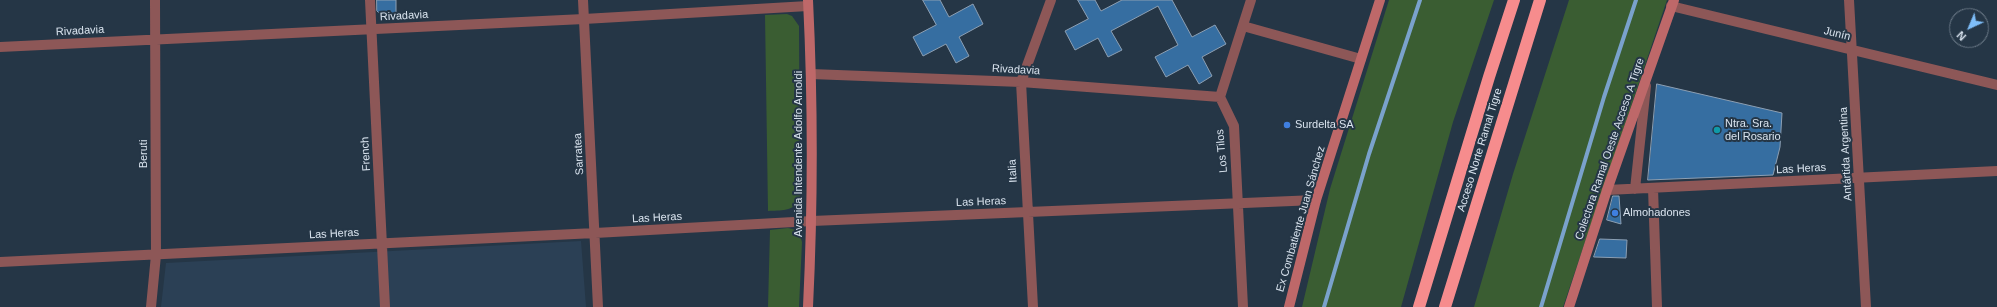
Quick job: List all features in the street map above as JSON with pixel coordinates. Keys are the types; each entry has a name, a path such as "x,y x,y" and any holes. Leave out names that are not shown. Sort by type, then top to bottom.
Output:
{"highway":[{"name":"Acceso Norte Ramal Tigre","path":"1419,307 1514,0"},
{"name":"Acceso Norte Ramal Tigre","path":"1445,307 1540,0"},
{"path":"1520,63 1544,0"}],"street":[{"name":"Beruti","path":"151,307 156,255 155,0"},
{"name":"French","path":"370,0 385,307"},
{"name":"Sarratea","path":"583,0 598,307"},
{"path":"1021,82 1051,0"},
{"path":"1220,97 1251,0"},
{"name":"Ex Combatiente Juan Sánchez","path":"1289,307 1316,200 1380,0"},
{"name":"Antártida Argentina","path":"1849,0 1866,307"},
{"name":"Rivadavia","path":"0,47 584,19 808,3"},
{"name":"Avenida Intendente Adolfo Arnoldi","path":"808,3 811,74 812,221 808,307"},
{"name":"Junín","path":"1672,3 1852,50 1997,85"},
{"name":"Colectora Ramal Oeste Acceso A Tigre","path":"1569,307 1607,190 1647,79 1672,3"},
{"path":"1243,26 1361,59"},
{"name":"Rivadavia","path":"811,74 1021,82 1220,97"},
{"path":"1635,189 1647,79"},
{"name":"Italia","path":"1021,82 1033,307"},
{"name":"Los Tilos","path":"1220,97 1234,126 1243,307"},
{"name":"Las Heras","path":"1607,190 1997,171"},
{"path":"1653,188 1657,307"},
{"name":"Las Heras","path":"0,262 383,244 812,221 1316,200"}],"shaded area":[{"path":"581,241 586,307 161,307 166,263"}],"green space":[{"path":"1389,0 1494,0 1453,122 1401,307 1302,307 1330,189"},
{"path":"1569,0 1667,0 1563,307 1474,307 1513,174"},
{"path":"787,14 792,16 799,26 800,199 794,206 786,210 768,211 765,15"},
{"path":"788,228 796,230 800,235 802,242 799,307 768,307 770,230"}],"building":[{"path":"377,0 396,0 396,17 382,16 377,11"},
{"path":"923,0 940,0 949,17 973,4 983,24 959,37 969,56 956,63 946,44 923,56 913,37 936,25"},
{"path":"1078,0 1095,0 1101,11 1122,0 1172,0 1192,37 1215,25 1226,44 1202,57 1212,76 1199,84 1188,65 1166,77 1155,57 1178,45 1158,6 1111,31 1122,50 1108,57 1098,38 1075,50 1065,31 1088,19"},
{"name":"Ntra. Sra. del Rosario","path":"1657,84 1782,113 1780,147 1773,175 1648,180"},
{"name":"Almohadones","path":"1613,196 1619,196 1621,224 1607,220"},
{"path":"1600,239 1627,240 1626,258 1594,257"}],"waterway":[{"path":"1324,307 1369,154 1420,0"},
{"path":"1541,307 1604,97 1636,0"}],"place":[{"name":"Surdelta SA","path":"1287,125"},
{"name":"Ntra. Sra. del Rosario","path":"1717,130"},
{"name":"Almohadones","path":"1615,213"}]}
